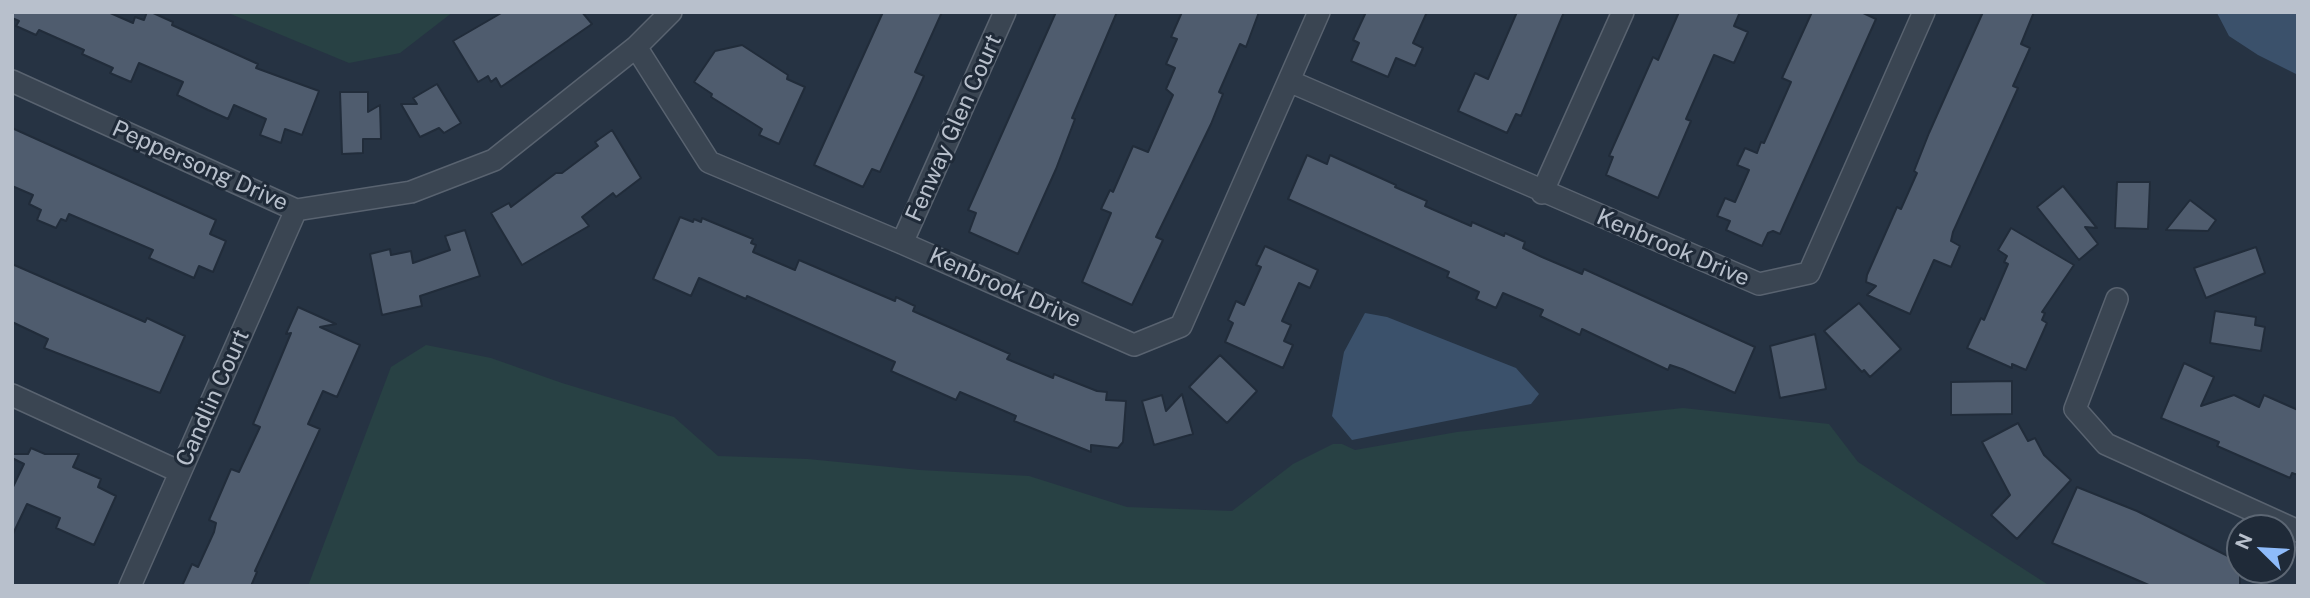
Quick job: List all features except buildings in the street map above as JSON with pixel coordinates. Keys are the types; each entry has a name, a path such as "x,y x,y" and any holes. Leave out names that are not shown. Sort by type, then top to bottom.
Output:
{"street":[{"name":"Peppersong Drive","path":"12,80 296,210 411,192 494,160 636,47 671,12"},
{"name":"Fenway Glen Court","path":"902,243 1005,12"},
{"name":"Kenbrook Drive","path":"636,47 709,162 1134,345 1181,326 1319,12"},
{"path":"1542,193 1623,12"},
{"name":"Kenbrook Drive","path":"1289,81 1542,193 1759,284 1809,273 1922,17"},
{"name":"Candlin Court","path":"130,586 296,210"},
{"path":"2117,299 2075,408 2106,444 2298,531"},
{"path":"12,395 180,472"}],"green space":[{"path":"226,12 453,12 400,53 349,63"},
{"path":"426,345 491,358 674,417 718,456 808,459 920,470 1029,476 1127,507 1232,511 1293,464 1333,444 1342,444 1355,450 1457,432 1683,408 1829,424 1858,462 2050,586 308,586 391,367"}],"water":[{"path":"2298,12 2298,75 2258,55 2229,36 2217,13"},
{"path":"1365,313 1387,317 1516,368 1539,394 1531,404 1352,440 1332,416 1344,352"}]}
